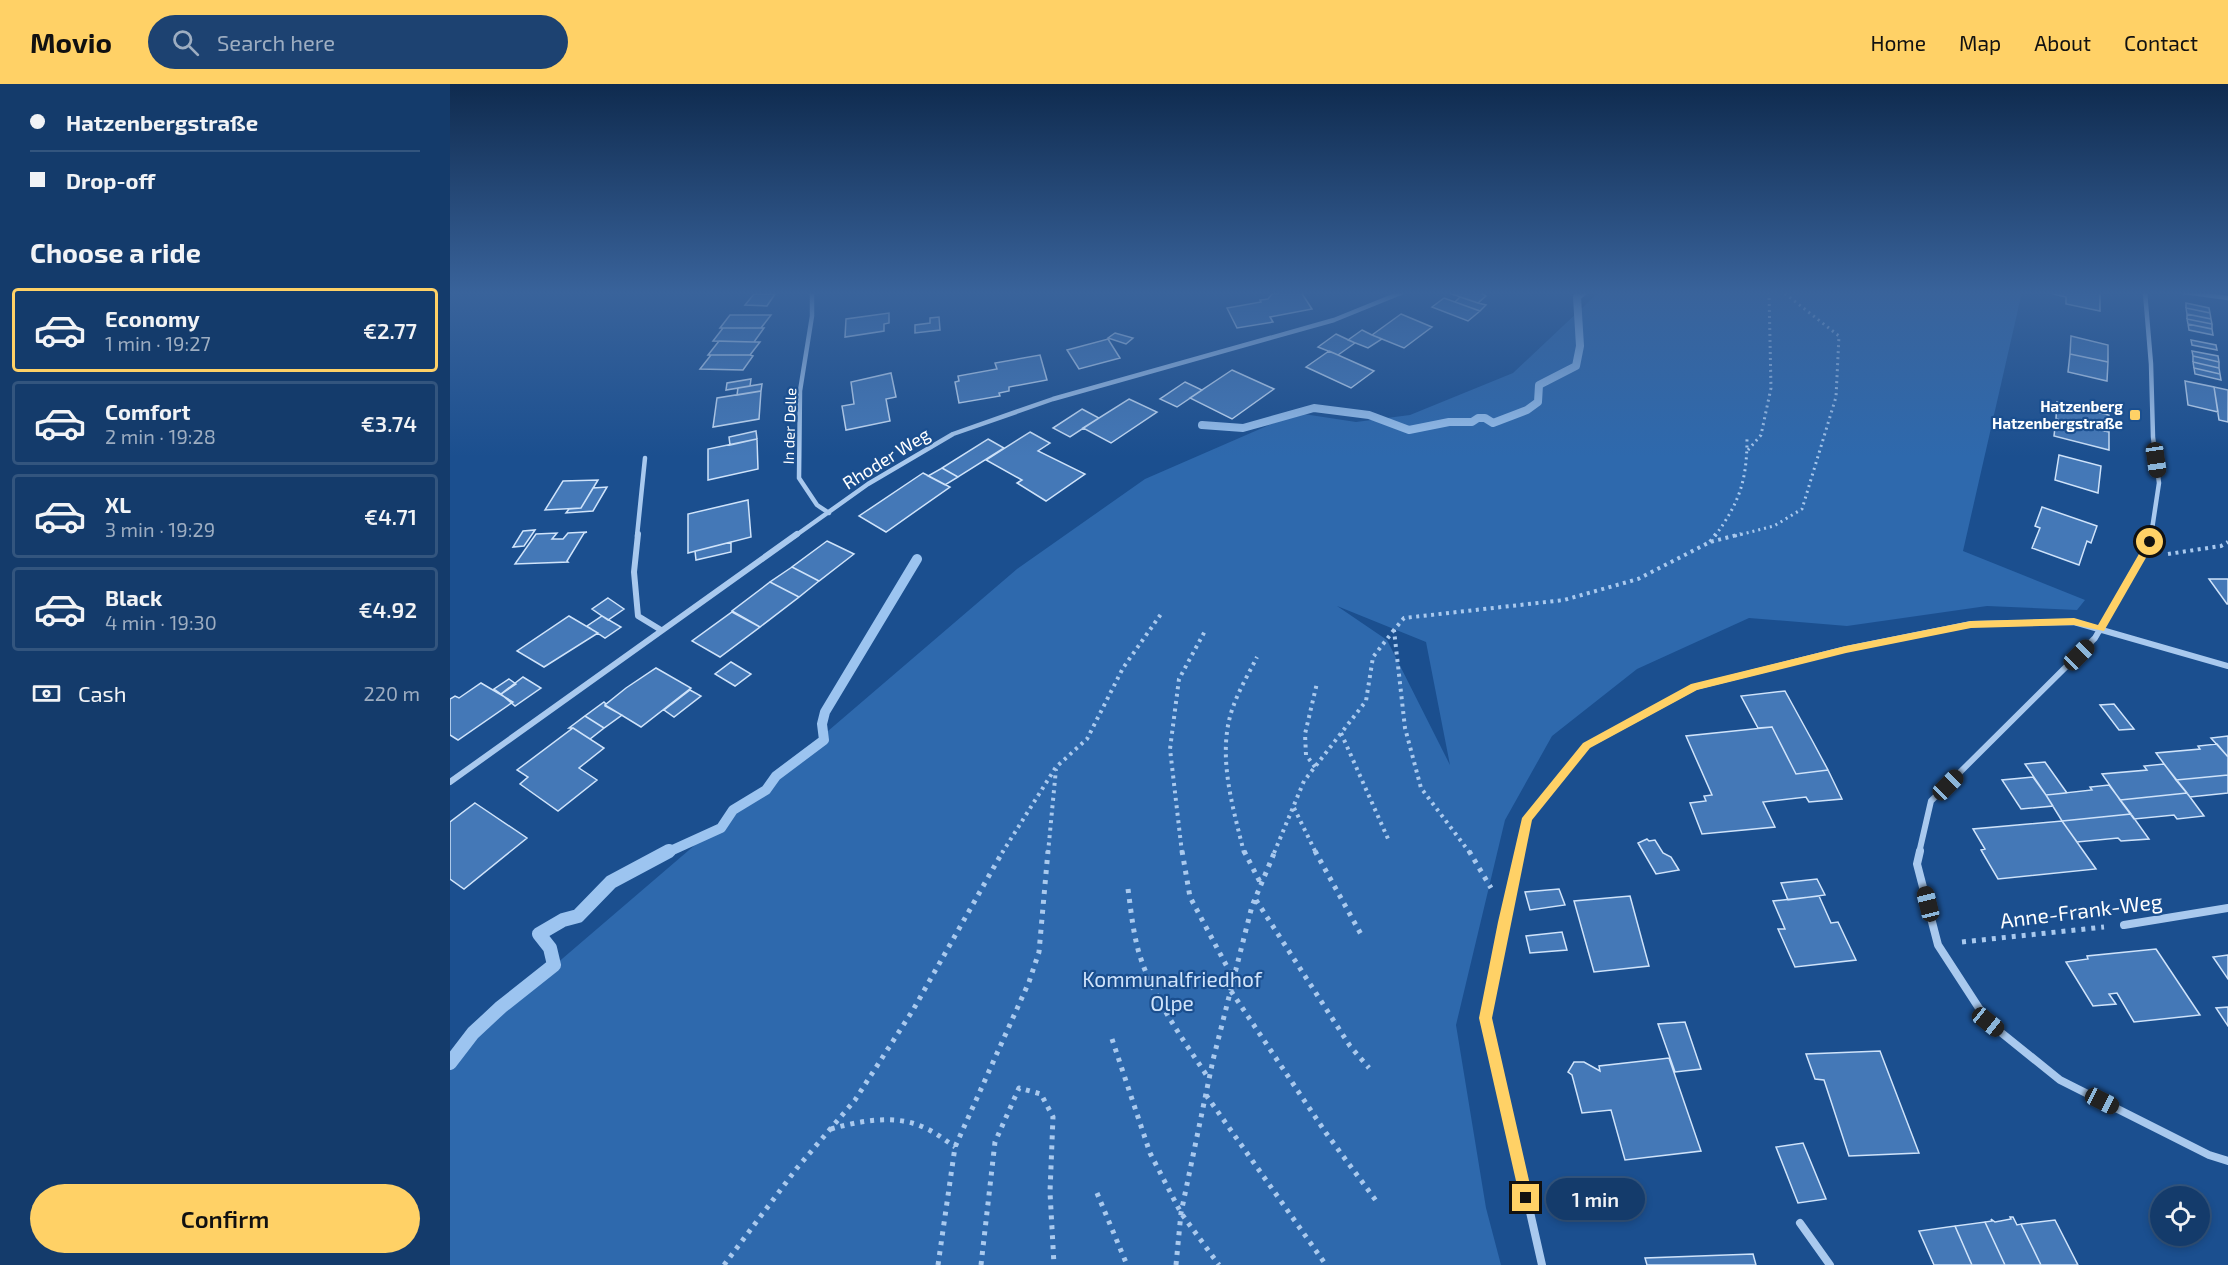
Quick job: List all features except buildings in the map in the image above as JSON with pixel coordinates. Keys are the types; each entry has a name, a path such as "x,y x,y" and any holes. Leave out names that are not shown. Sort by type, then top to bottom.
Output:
{"street":[{"name":"In der Delle","path":"807,347 800,391 799,478 817,505 829,513"},
{"name":"Rhoder Weg","path":"450,783 661,630 905,460 953,434 982,423 1053,399 1238,347"},
{"path":"2150,347 2153,437 2159,483 2150,542 2095,638 1931,801 1917,864 1938,945 1988,1022 2060,1080 2209,1155 2228,1161"},
{"path":"645,458 634,572 638,616 661,630"},
{"path":"1542,1265 1486,1018 1527,818 1586,746 1695,687 1846,650 1971,624 2074,621 2228,666"},
{"name":"Anne-Frank-Weg","path":"2124,925 2228,908"},
{"path":"1800,1223 1830,1265"}],"path":[{"path":"1748,450 1761,435 1771,388 1770,347"},
{"path":"1176,1265 1181,1213 1205,1094 1255,899 1304,781 1366,701 1373,657 1404,618 1564,600 1638,579 1710,542 1774,526 1802,509 1836,397 1839,347"},
{"path":"1710,542 1733,511 1748,469 1747,439"},
{"path":"2141,559 2221,546 2228,542"},
{"path":"724,1265 797,1168 855,1100 913,1010 1009,841 1056,767 1087,739 1123,668 1161,614"},
{"path":"1394,630 1405,728 1421,788 1463,841 1494,893 1504,922"},
{"path":"1205,631 1179,679 1170,749 1178,829 1190,897 1233,978"},
{"path":"1257,657 1232,708 1226,748 1229,793 1244,853 1262,884"},
{"path":"1315,767 1306,755 1305,734 1317,683"},
{"path":"1341,733 1389,841"},
{"path":"938,1265 955,1147 1029,982 1039,952 1056,767"},
{"path":"1293,807 1328,877 1363,938"},
{"path":"1128,889 1134,932 1143,963 1174,1024 1209,1078"},
{"path":"1255,899 1350,1046 1369,1068"},
{"name":"Anne-Frank-Weg","path":"1938,945 2124,925"},
{"path":"1230,991 1326,1133 1377,1202"},
{"path":"1112,1039 1150,1152 1181,1213 1219,1265"},
{"path":"981,1265 995,1142 1019,1088 1041,1094 1053,1118 1050,1192 1054,1265"},
{"path":"1205,1094 1326,1265"},
{"path":"830,1130 850,1123 888,1120 920,1125 955,1147"},
{"path":"1097,1193 1128,1265"}],"green space":[{"name":"Kommunalfriedhof Olpe","path":"1540,347 2009,347 1963,551 2085,600 2077,610 1987,606 1847,626 1749,618 1637,669 1552,736 1505,820 1456,1025 1486,1208 1501,1265 450,1265 450,1055 1017,569 1145,479 1297,413 1356,422 1410,415 1513,373","holes":["1337,606 1426,642 1450,765 1387,640"]}],"waterway":[{"path":"1202,425 1243,428 1314,408 1369,415 1409,430 1449,422 1472,422 1478,418 1485,418 1493,423 1527,410 1538,402 1539,385 1576,366 1580,347"},
{"path":"666,853 721,828 733,810 766,790 776,776 824,740 822,724 825,712 917,559"},
{"path":"450,1063 473,1033 501,1007 554,965 550,948 539,934 563,920 578,916 611,882 669,851"}],"place":[{"name":"Hatzenberg Hatzenbergstraße","path":"2135,415"}],"route":[{"path":"1526,1198 1486,1018 1527,818 1586,746 1695,687 1846,650 1971,624 2074,621 2101,629 2150,542"}]}
